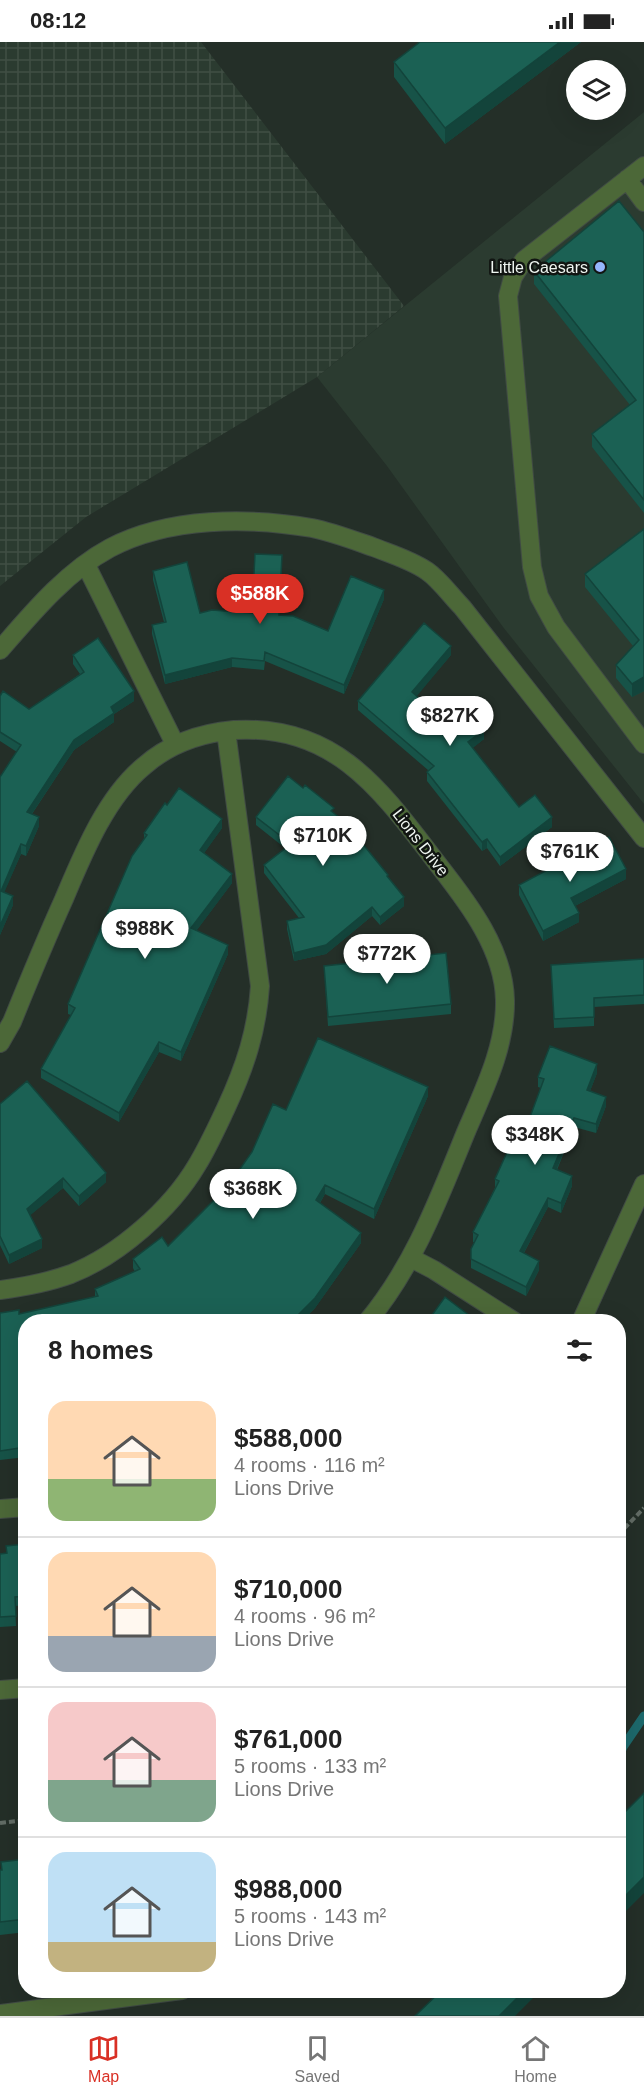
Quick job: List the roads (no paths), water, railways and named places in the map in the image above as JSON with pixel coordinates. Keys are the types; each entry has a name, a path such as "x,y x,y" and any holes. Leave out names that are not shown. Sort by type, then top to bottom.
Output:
{"street":[{"path":"644,166 524,260 513,277 508,296 532,567 538,597 556,627 644,744"},
{"path":"627,179 644,202"},
{"path":"0,650 43,603 86,565 109,549 137,536 169,528 243,523 313,529 348,539 410,562 429,572 462,607 644,838"},
{"path":"86,565 175,744"},
{"name":"Lions Drive","path":"0,1043 12,1022 99,823 120,792 142,766 175,744 226,731 251,729 303,738 328,749 352,766 376,786 467,902 489,941 500,970 505,999 502,1034 492,1070 451,1169 411,1258 373,1314"},
{"path":"0,1290 71,1274 122,1244 152,1219 175,1195 197,1166 248,1055 258,1017 260,986 226,731"},
{"path":"585,1314 644,1184"},
{"path":"411,1258 503,1314"},
{"path":"0,1509 18,1508"},
{"path":"0,1690 18,1689"},
{"path":"0,2014 121,1998"}],"waterway":[{"path":"626,1743 644,1716"}],"place":[{"name":"Little Caesars","path":"600,267"}]}
